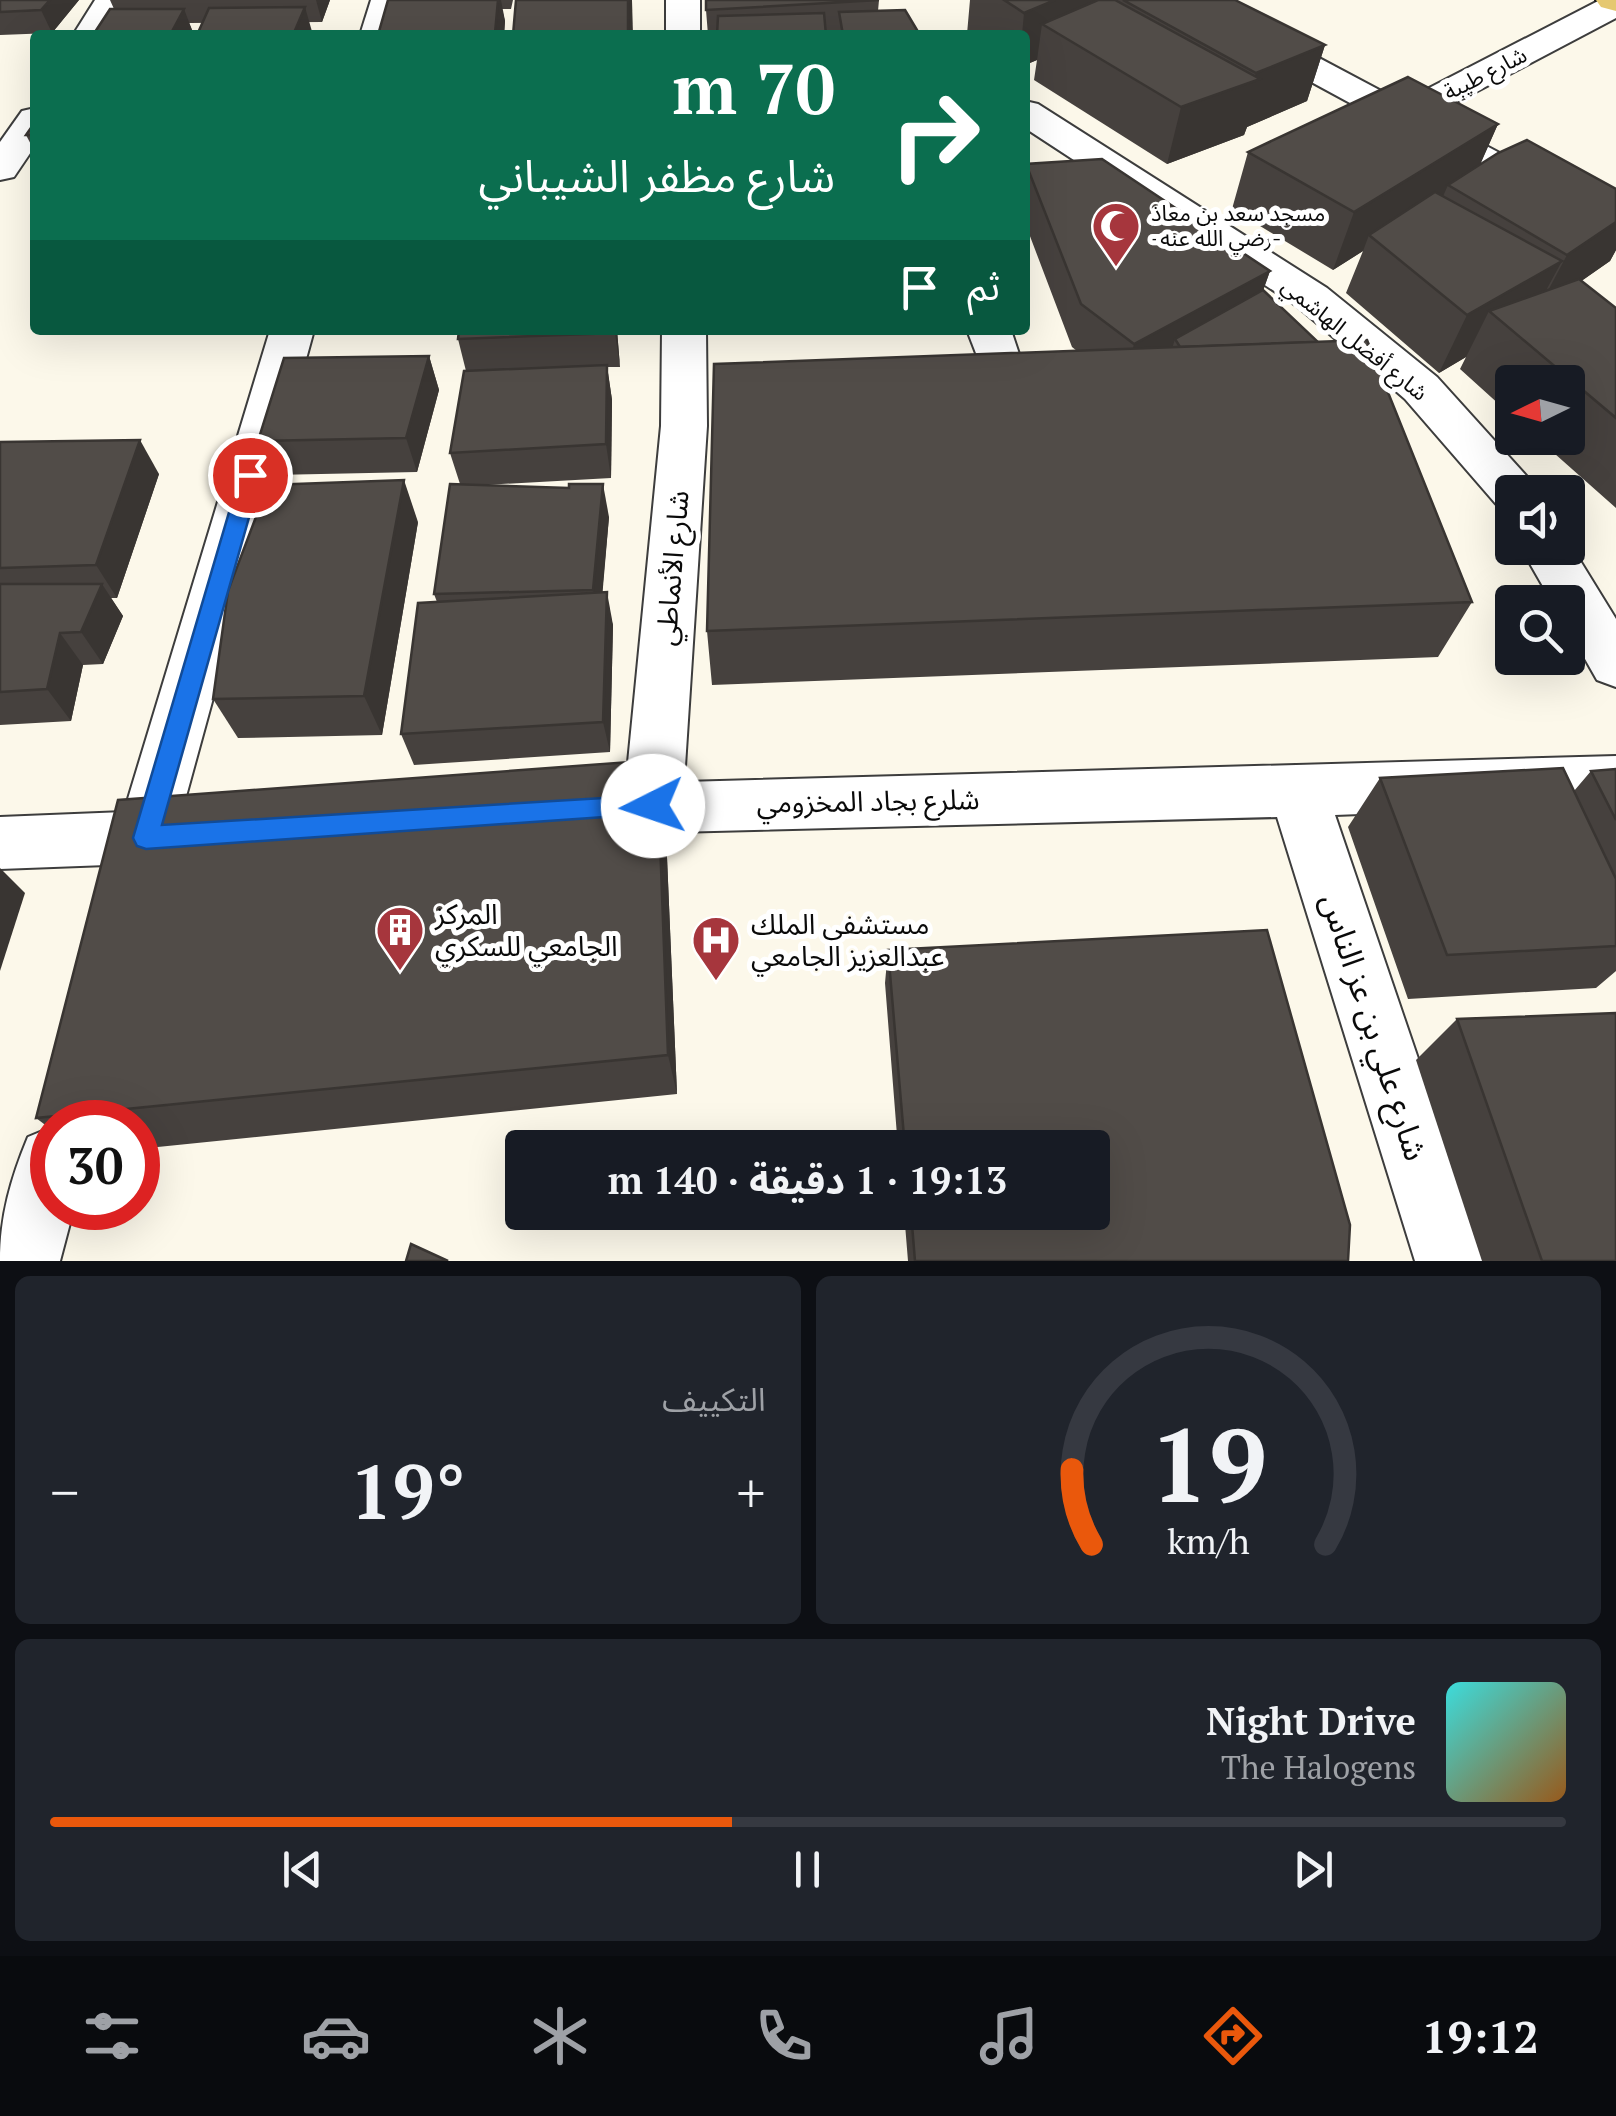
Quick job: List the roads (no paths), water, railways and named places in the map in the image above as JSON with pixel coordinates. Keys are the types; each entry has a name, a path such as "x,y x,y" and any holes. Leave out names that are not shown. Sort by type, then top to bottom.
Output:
{"street":[{"path":"93,30 112,0"},
{"path":"379,30 388,0"},
{"path":"683,0 683,30"},
{"path":"1185,0 1616,231"},
{"name":"شارع طيبة","path":"1345,145 1615,2"},
{"name":"شارع أفضل الهاشمي","path":"1030,115 1147,192 1211,214 1407,376 1497,475"},
{"path":"0,169 20,129"},
{"path":"1095,195 1147,192"},
{"path":"124,914 291,335"},
{"name":"شارع الأنماطي","path":"653,806 684,426 684,335"},
{"path":"1556,565 1616,665"},
{"name":"شلرع بجاد المخزومي","path":"536,813 653,806 1298,792 1616,780"},
{"name":"شارع علي بن عز الناس","path":"1298,792 1451,1261"},
{"path":"0,843 224,833"},
{"path":"24,1261 33,1230"}],"place":[{"name":"مسجد سعد بن معاذ -رضي الله عنه-","path":"1116,268"},
{"name":"المركز الجامعي للسكري","path":"400,972"},
{"name":"مستشفى الملك عبدالعزيز الجامعي","path":"716,982"}]}
